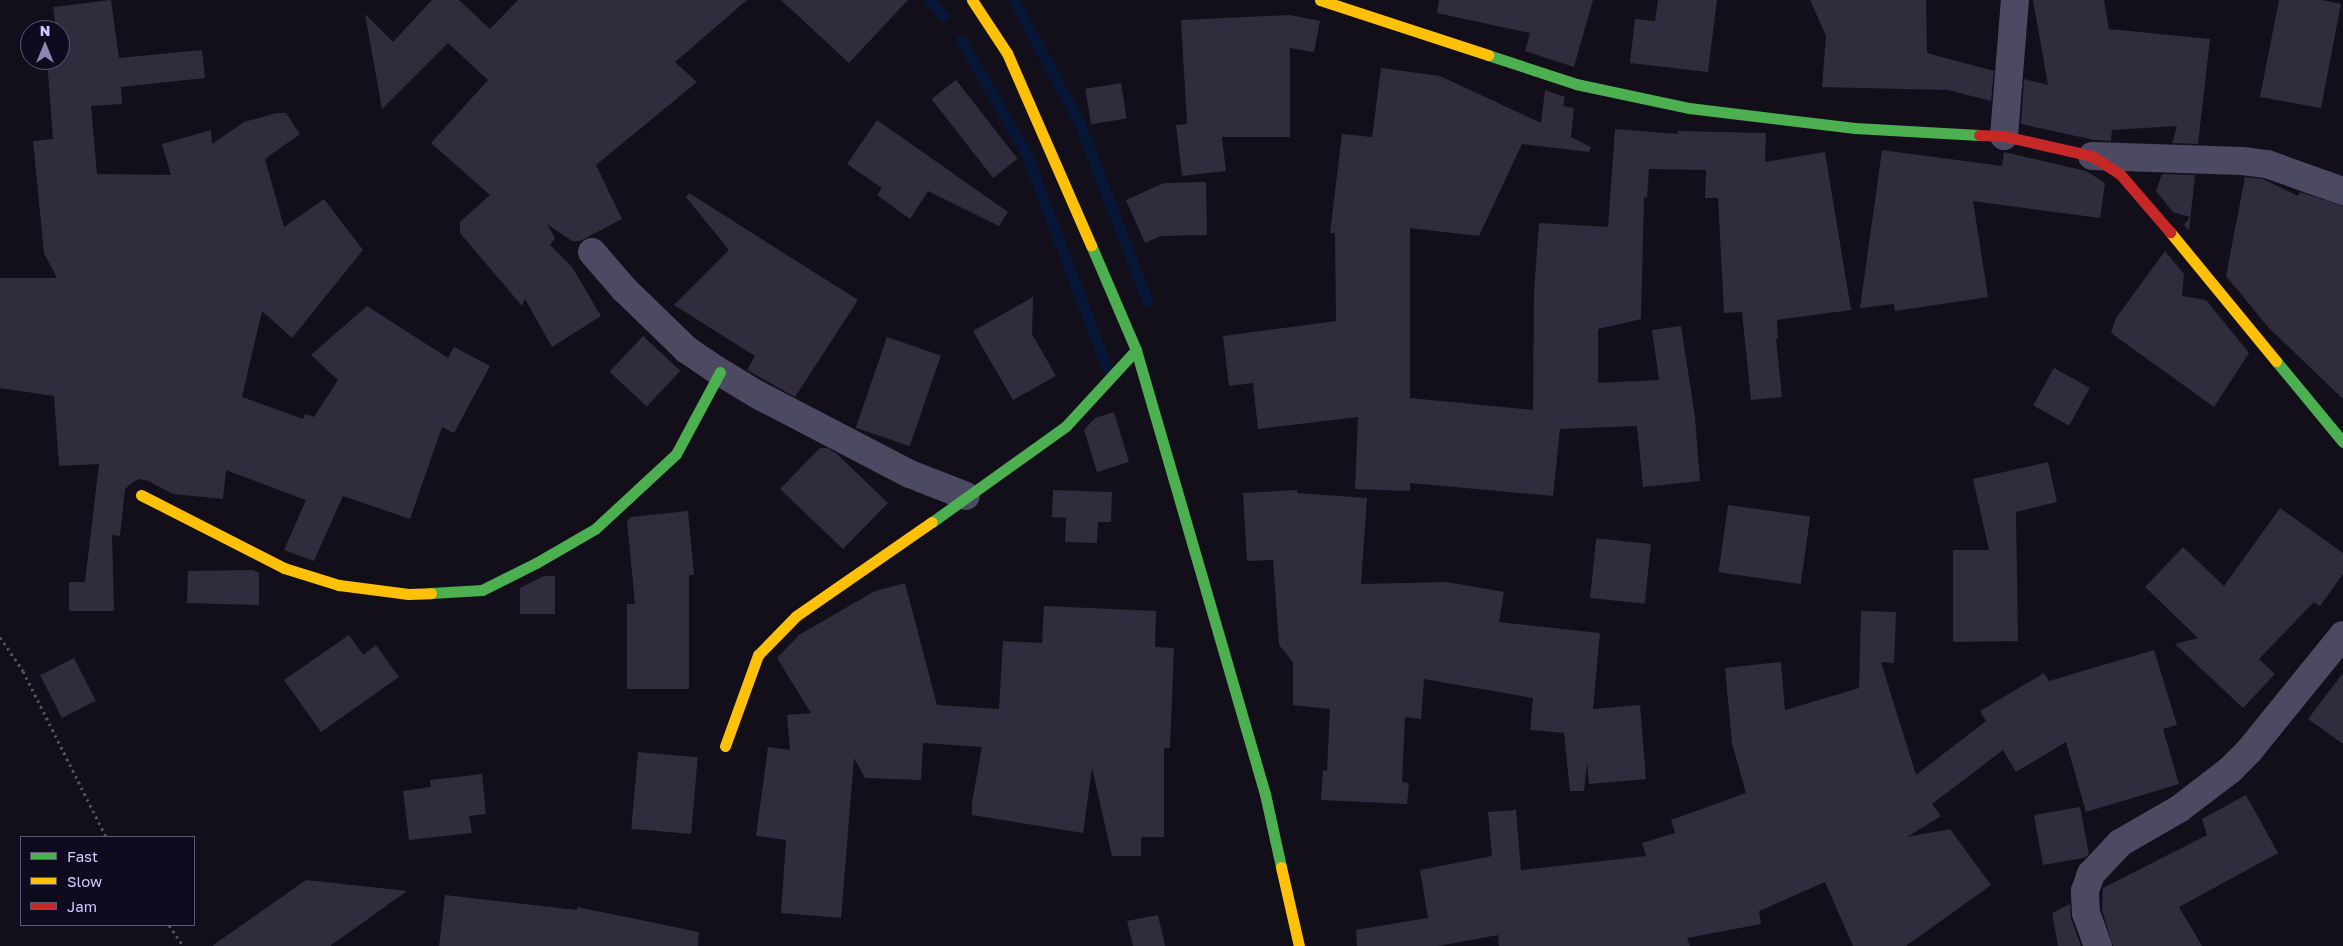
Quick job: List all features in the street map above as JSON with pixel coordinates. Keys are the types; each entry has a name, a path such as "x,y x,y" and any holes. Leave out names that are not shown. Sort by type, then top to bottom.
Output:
{"street":[{"path":"972,0 1007,53 1136,350 1264,794 1299,946"},
{"path":"1320,0 1576,84 1689,108 1855,128 2004,136 2092,156 2242,161 2268,164 2343,191"},
{"path":"2004,136 2015,0"},
{"path":"2092,156 2120,174 2145,202 2343,442"},
{"path":"592,252 624,289 687,350 720,372 758,395 910,474 966,496"},
{"path":"725,746 758,655 796,616 906,542 966,496 1066,426 1136,350"},
{"path":"141,495 284,568 339,585 408,594 482,590 536,563 595,529 676,454 720,372"},
{"path":"2098,946 2086,913 2085,891 2091,874 2120,843 2179,809 2230,770 2249,751 2343,635"}],"path":[{"path":"0,636 23,671 106,836"},
{"path":"170,926 183,946"}],"building":[{"path":"111,0 119,58 202,50 205,78 121,87 122,104 91,106 97,174 171,175 162,144 211,130 212,144 244,122 277,113 286,113 300,134 265,159 284,227 324,199 363,250 292,338 262,311 242,397 303,419 305,414 314,417 338,380 311,355 367,306 448,358 454,347 490,366 454,433 442,427 410,519 343,496 314,561 284,550 306,500 226,470 223,499 173,494 140,479 125,489 120,536 112,535 114,611 69,611 69,582 85,582 99,464 59,466 54,396 0,388 0,278 57,278 44,253 33,141 53,139 48,70 70,70 70,20 55,20 53,7"},
{"path":"432,0 459,0 490,29 518,0 747,0 675,62 697,82 596,165 622,219 580,241 572,241 547,224 555,238 550,245 572,267 601,316 552,347 525,299 522,306 460,233 460,222 490,195 431,143 488,80 448,43 382,109 365,14 393,42"},
{"path":"781,0 908,0 849,63"},
{"path":"1439,0 1593,0 1574,67 1525,51 1530,33 1437,13"},
{"path":"1658,0 1717,0 1708,72 1630,63 1635,19 1655,21"},
{"path":"1810,0 1926,0 1927,53 1994,71 1991,101 1948,90 1822,87 1826,36"},
{"path":"2033,0 2104,0 2109,29 2210,39 2198,144 2172,143 2177,126 2112,130 2111,141 2094,140 2021,124 2024,79 2048,85"},
{"path":"2279,0 2322,0 2341,4 2321,108 2260,97"},
{"path":"1290,15 1320,21 1314,52 1290,48 1290,137 1222,137 1226,171 1182,176 1176,125 1187,124 1181,20"},
{"path":"1381,68 1440,76 1541,123 1545,90 1565,97 1563,106 1574,108 1571,137 1591,147 1589,152 1522,144 1479,236 1410,228 1410,398 1533,410 1534,291 1539,223 1608,227 1615,129 1678,134 1678,131 1766,133 1765,162 1825,152 1851,310 1777,320 1778,338 1776,339 1782,397 1751,400 1742,312 1724,313 1718,198 1705,198 1706,170 1649,169 1647,198 1644,197 1641,319 1598,329 1598,383 1659,380 1652,330 1681,326 1695,417 1700,481 1643,487 1637,426 1560,429 1553,496 1410,483 1410,491 1355,489 1358,417 1258,429 1253,383 1229,386 1223,336 1336,321 1335,233 1330,233 1342,134 1372,137"},
{"path":"956,80 1018,159 993,178 932,99"},
{"path":"1121,83 1127,119 1091,124 1085,89"},
{"path":"877,120 1008,212 999,226 928,191 910,219 877,195 882,188 847,164"},
{"path":"1882,150 2002,166 2004,152 2086,171 2105,183 2100,218 1973,201 1988,297 1895,311 1894,304 1860,308"},
{"path":"2162,174 2195,175 2189,231 2184,225 2190,217 2173,212 2156,191"},
{"path":"2245,177 2263,179 2298,196 2300,192 2343,206 2343,399 2269,328 2226,276"},
{"path":"1206,182 1207,235 1161,236 1145,243 1126,200 1164,183"},
{"path":"689,193 858,300 795,397 747,370 755,356 674,305 729,250 686,197"},
{"path":"2165,251 2184,274 2182,296 2206,300 2249,353 2214,407 2111,333 2116,318"},
{"path":"1033,297 1032,334 1056,376 1013,400 973,331"},
{"path":"643,336 680,371 647,407 610,372"},
{"path":"887,337 941,356 910,446 856,428"},
{"path":"2054,368 2090,388 2069,425 2033,406"},
{"path":"1114,412 1129,462 1097,472 1084,430 1095,418"},
{"path":"820,448 827,448 836,453 888,503 843,549 780,489"},
{"path":"2048,462 2057,502 2016,512 2018,641 1953,642 1953,550 1989,550 1973,479"},
{"path":"1053,490 1112,492 1111,522 1098,522 1097,543 1065,542 1066,518 1052,517"},
{"path":"1297,490 1297,493 1367,498 1361,584 1447,582 1504,592 1499,622 1600,633 1593,709 1640,705 1646,779 1589,784 1587,763 1584,791 1570,791 1564,733 1530,730 1533,698 1424,679 1421,719 1405,717 1402,782 1409,783 1407,804 1321,800 1323,770 1327,771 1330,709 1293,705 1293,662 1279,645 1273,560 1247,561 1243,493"},
{"path":"1728,505 1810,517 1801,584 1719,572"},
{"path":"2280,508 2343,553 2343,574 2320,606 2314,602 2259,659 2275,674 2243,708 2175,644 2198,638 2145,587 2183,547 2224,586"},
{"path":"688,511 694,575 689,575 689,689 627,689 627,604 635,604 627,521 631,517"},
{"path":"1596,538 1651,544 1645,604 1590,598"},
{"path":"253,570 259,573 259,605 187,603 188,571"},
{"path":"544,576 555,576 555,614 520,614 520,588"},
{"path":"905,583 937,705 999,709 1003,641 1042,643 1044,606 1156,611 1155,647 1174,648 1170,748 1164,748 1164,837 1141,837 1141,856 1112,856 1092,768 1083,833 972,815 972,802 982,747 923,743 921,780 865,778 854,758 841,918 781,913 786,840 756,836 768,747 790,750 787,715 811,713 777,658 799,635 875,591"},
{"path":"1861,611 1896,612 1894,663 1881,662 1916,775 1986,721 1980,711 2044,673 2049,681 2154,650 2177,725 2163,729 2179,784 2086,812 2066,742 2016,772 2003,750 1932,804 1941,816 1907,837 1950,829 1991,885 1906,946 1853,946 1825,882 1759,911 1761,924 1687,938 1690,946 1499,946 1498,935 1438,946 1357,946 1356,930 1428,918 1420,870 1492,856 1488,812 1516,810 1521,870 1646,856 1642,843 1675,833 1671,820 1746,793 1732,743 1725,668 1781,662 1785,710 1859,688"},
{"path":"349,635 363,655 376,645 399,677 321,732 284,680"},
{"path":"74,658 96,701 62,718 40,675"},
{"path":"2343,673 2343,744 2308,719"},
{"path":"638,752 698,757 691,834 631,829"},
{"path":"482,774 486,814 469,816 472,833 409,840 403,791 431,787 430,780"},
{"path":"2246,795 2278,853 2179,907 2202,946 2113,946 2102,910 2103,888 2207,835 2202,819"},
{"path":"2080,807 2089,854 2084,858 2043,865 2034,815"},
{"path":"306,880 407,891 330,946 212,946"},
{"path":"445,895 577,910 577,907 699,932 698,946 439,946"},
{"path":"2070,904 2071,918 2081,946 2058,946 2052,913"},
{"path":"1158,915 1165,946 1133,946 1127,921"}],"waterway":[{"path":"930,0 943,16"},
{"path":"1014,0 1079,122 1147,300"},
{"path":"961,40 1026,153 1107,368"}],"traffic: fast":[{"path":"1488,55 1576,84 1689,108 1855,128 1979,135"},
{"path":"1091,245 1136,350 1265,794 1281,867"},
{"path":"932,522 1066,426 1136,350"},
{"path":"2276,361 2343,442"},
{"path":"431,593 482,590 536,563 595,529 676,454 720,372"}],"traffic: slow":[{"path":"972,0 1007,53 1091,245"},
{"path":"1320,0 1488,55"},
{"path":"2170,232 2276,361"},
{"path":"141,495 284,568 339,585 408,594 431,593"},
{"path":"725,746 758,655 796,616 932,522"},
{"path":"1281,867 1299,946"}],"traffic: jam":[{"path":"1979,135 2004,136 2092,156 2120,174 2170,232"}]}
